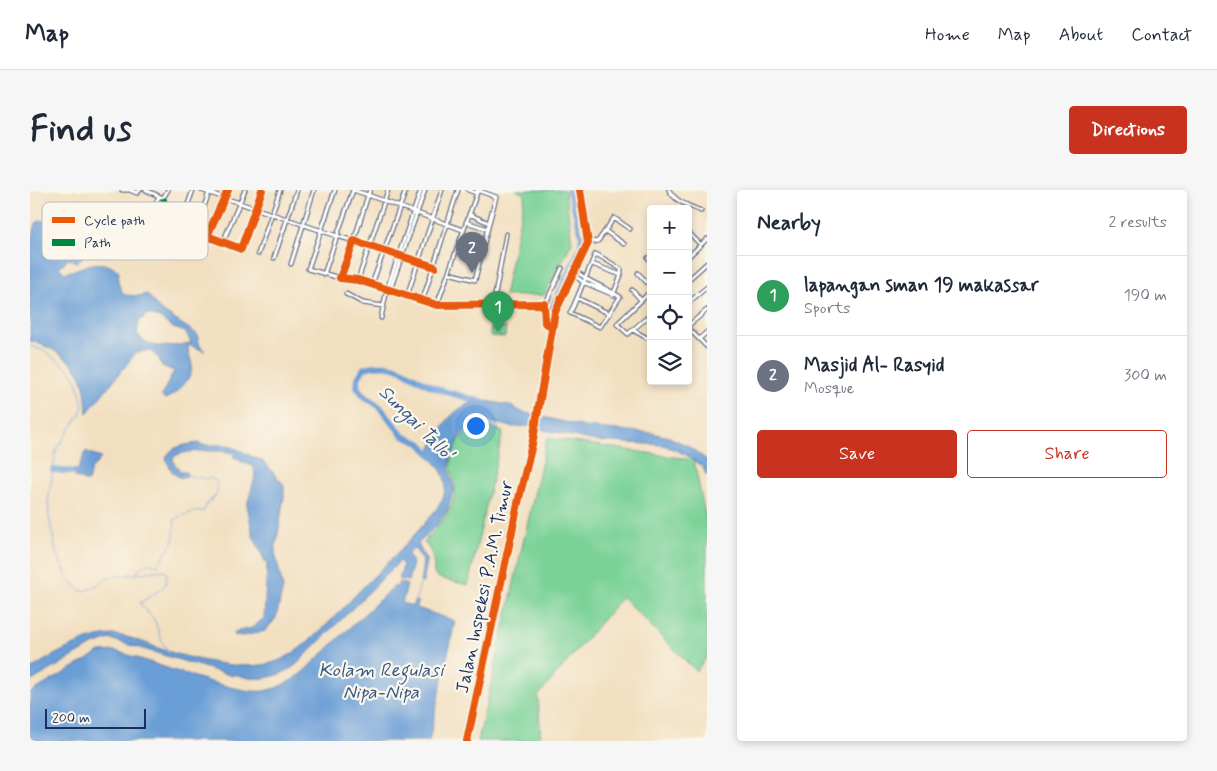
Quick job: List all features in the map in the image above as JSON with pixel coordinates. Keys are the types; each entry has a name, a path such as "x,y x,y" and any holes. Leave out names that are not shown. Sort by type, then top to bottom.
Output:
{"street":[{"path":"122,190 137,193 140,190"},
{"path":"146,190 162,198 164,202"},
{"path":"158,202 168,190"},
{"path":"189,202 193,190"},
{"path":"201,190 254,210 434,267"},
{"path":"228,190 208,237 241,249 262,190"},
{"path":"223,242 245,190"},
{"path":"258,254 280,190"},
{"path":"274,258 297,190"},
{"path":"291,264 314,190"},
{"path":"335,190 308,270 340,278 358,280 422,302 437,305 545,305"},
{"path":"324,274 353,190 463,230"},
{"path":"340,278 370,190"},
{"path":"358,280 388,190"},
{"path":"372,284 406,190"},
{"path":"381,318 383,306 423,190"},
{"path":"407,296 442,190"},
{"path":"422,302 458,190"},
{"path":"449,273 475,281 496,197 468,190"},
{"path":"580,190 588,244 598,241 614,218 630,229"},
{"path":"669,190 686,205 701,211"},
{"path":"437,305 477,191"},
{"path":"469,214 489,223"},
{"path":"466,222 488,229"},
{"path":"605,231 624,244"},
{"path":"493,306 506,234"},
{"path":"692,236 702,245"},
{"path":"692,254 707,239"},
{"name":"Jalan Inspeksi P.A.M. Timur","path":"467,741 540,407 552,326 558,305 588,244"},
{"path":"575,273 584,281 615,294 620,300 600,327 571,314 584,281 598,254 621,269 615,294"},
{"path":"692,276 707,263"},
{"path":"592,264 621,275"},
{"path":"552,326 545,323 545,305 562,268"},
{"path":"638,273 647,283"},
{"path":"692,300 707,287"},
{"path":"632,290 640,300"},
{"path":"346,294 363,303 383,306"},
{"path":"647,294 619,321 619,326 628,334 647,318"},
{"path":"578,298 610,314"},
{"path":"692,323 707,310"},
{"path":"633,330 647,338"},
{"path":"692,331 707,346"},
{"path":"699,339 707,332"}],"green space":[{"path":"516,190 565,190 572,243 544,295 504,296 525,194"},
{"path":"506,327 505,337 490,336 490,328"},
{"path":"474,425 487,426 503,432 468,585 439,578 434,574 432,557 424,542 452,505 455,487 451,470 452,456 461,438"},
{"path":"547,438 694,460 707,525 707,657 696,671 622,597 538,696 541,741 478,741"}],"water":[{"path":"42,220 42,260 68,260 59,267 65,273 98,263 112,267 119,271 118,283 124,295 139,296 147,294 159,309 197,334 200,346 205,351 188,345 192,370 187,381 179,390 165,399 161,396 174,371 162,366 159,358 149,350 136,353 87,413 84,386 77,370 59,354 45,346 30,341 30,237 33,236 36,223","holes":["148,314 160,318 173,328 186,332 191,343 156,346 143,340 137,334 139,321"]},
{"path":"480,400 509,405 522,412 585,427 652,433 669,437 688,446 707,460 707,476 702,466 685,454 663,445 595,441 527,426 513,427 479,420 472,423 460,436 451,456 449,469 454,489 447,511 438,524 418,544 427,562 423,583 420,582 423,561 414,548 408,554 413,564 408,581 399,579 403,566 400,561 289,670 266,678 251,678 234,674 233,676 110,639 91,646 30,682 30,670 38,664 81,642 113,635 120,635 167,651 221,664 263,665 287,657 311,640 334,618 432,515 443,498 445,482 437,464 428,455 447,420 461,408"},
{"path":"199,443 203,445 228,445 264,462 284,485 284,497 275,552 283,588 276,618 265,631 243,636 234,635 235,632 252,628 264,618 267,565 253,536 247,505 255,477 254,467 234,458 234,453 211,451 184,453 173,458 174,463 181,472 186,472 185,478 181,478 170,469 166,458 172,450 180,446"},
{"path":"86,451 101,458 91,470 88,482 75,477"},
{"name":"Kolam Regulasi Nipa-Nipa","path":"399,582 407,585 402,603 413,606 414,601 418,602 417,608 455,621 429,741 30,741 30,693 100,652 115,651 233,688 251,691 269,690 284,684 302,673 393,587 397,587"}],"waterway":[{"path":"548,320 551,308 580,246 581,235 568,190"},
{"path":"30,346 45,351 69,369 77,380 83,405 80,414 56,450 48,502 56,552 68,578 80,591 92,588 109,578 164,570 167,575 166,583 161,589 140,603 155,621 162,642 169,652"},
{"name":"Sungai Tallo'","path":"434,458 420,443 403,436 380,407 363,395 357,387 358,378 364,368 385,365 393,367 433,387 486,404"},
{"path":"53,470 76,472"},
{"path":"137,575 139,568 149,563 157,565 166,553 173,541 175,519 192,512 204,511 207,503 215,496 217,490 216,481 211,478 205,479 187,475"},
{"path":"415,601 421,581"}],"marked path":[{"path":"163,198 165,202"}],"cycle path":[{"path":"208,234 228,190"},
{"path":"208,236 241,249 262,190"},
{"path":"467,741 533,440 555,312 588,243 580,190"},
{"path":"435,267 354,241 340,278 358,280 437,305 544,304 545,323 552,326"}],"place":[{"name":"Masjid Al- Rasyid","path":"472,273"},
{"name":"lapangan sman 19 makassar","path":"498,332"}]}
